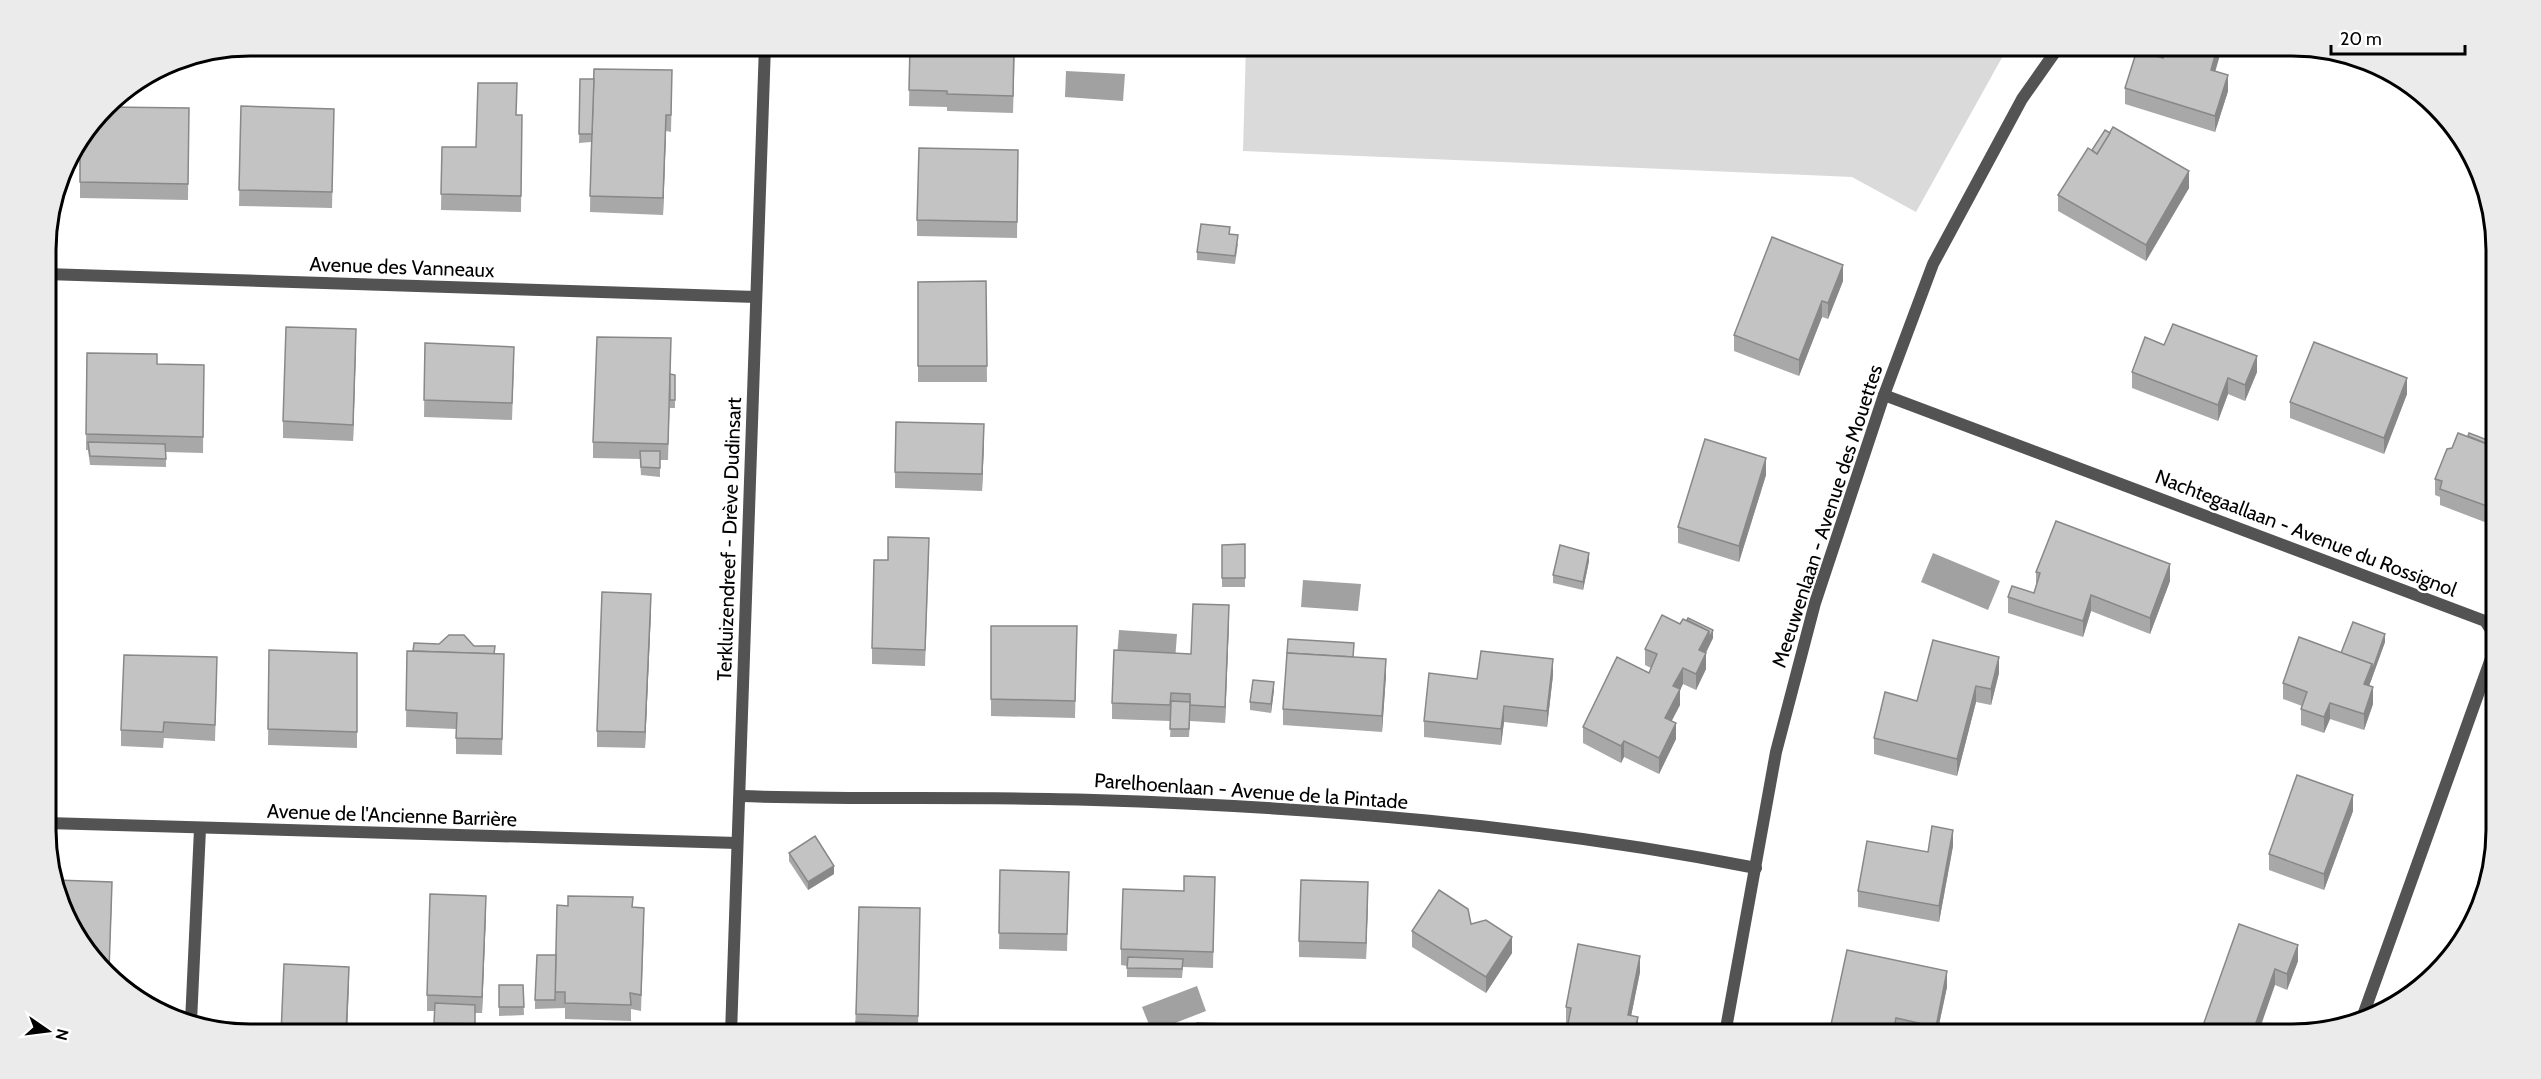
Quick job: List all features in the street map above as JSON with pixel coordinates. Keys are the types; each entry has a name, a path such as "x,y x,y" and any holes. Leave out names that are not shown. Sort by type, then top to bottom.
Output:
{"street":[{"name":"Terkluizendreef - Drève Dudinsart","path":"731,1024 765,56"},
{"name":"Meeuwenlaan - Avenue des Mouettes","path":"1727,1023 1776,752 1812,614 1884,395 1933,264 2022,99 2052,56"},
{"name":"Avenue des Vanneaux","path":"56,274 756,297"},
{"name":"Nachtegaallaan - Avenue du Rossignol","path":"1884,395 2486,622"},
{"name":"Nachtegaallaan - Avenue du Rossignol","path":"2365,1009 2486,672"},
{"name":"Parelhoenlaan - Avenue de la Pintade","path":"740,796 851,800 1093,800 1393,818 1656,848 1756,868"},
{"name":"Avenue de l'Ancienne Barrière","path":"56,824 737,843"},
{"path":"191,1014 200,829"}],"shaded area":[{"path":"1246,56 2003,56 1916,212 1852,177 1243,151"},
{"path":"1066,71 1125,74 1123,101 1065,97"},
{"path":"1933,553 2000,581 1988,610 1921,582"},
{"path":"1303,580 1361,584 1358,611 1301,607"},
{"path":"1119,630 1177,634 1175,661 1117,657"},
{"path":"1197,986 1206,1011 1174,1024 1149,1024 1142,1007"}],"building":[{"path":"910,56 1014,56 1013,96 947,94 947,91 909,90"},
{"path":"2135,56 2163,58 2164,56 2215,56 2211,70 2228,75 2215,116 2125,88"},
{"path":"594,69 672,70 671,115 666,115 663,198 590,196"},
{"path":"580,79 594,79 592,134 579,134"},
{"path":"478,83 517,83 516,115 522,115 521,196 441,194 442,147 476,147"},
{"path":"241,106 334,109 332,192 239,190"},
{"path":"118,107 189,108 188,184 80,182 81,152"},
{"path":"2113,127 2189,171 2146,245 2058,195 2088,148 2097,154"},
{"path":"2105,130 2110,133 2097,154 2092,150"},
{"path":"919,148 1018,150 1017,222 917,220"},
{"path":"1201,224 1230,227 1229,234 1238,235 1235,256 1197,252"},
{"path":"1772,237 1843,265 1828,303 1822,301 1799,360 1734,335"},
{"path":"986,281 987,366 918,366 918,282"},
{"path":"2173,324 2257,356 2245,385 2228,378 2218,405 2132,372 2145,337 2164,345"},
{"path":"286,327 356,329 353,425 283,421"},
{"path":"597,337 671,338 668,444 593,442"},
{"path":"2314,342 2407,378 2384,438 2290,402"},
{"path":"425,343 514,347 512,403 424,400"},
{"path":"87,353 157,354 157,364 204,365 203,437 86,434"},
{"path":"670,374 675,375 675,400 670,400"},
{"path":"896,422 984,424 982,474 895,472"},
{"path":"2458,433 2486,444 2486,506 2440,489 2442,481 2435,479 2447,449 2452,448"},
{"path":"2469,433 2486,440 2486,443 2468,436"},
{"path":"1705,439 1766,458 1739,546 1678,527"},
{"path":"88,442 165,444 166,459 90,456"},
{"path":"640,451 660,451 660,468 641,467"},
{"path":"2056,521 2170,564 2150,618 2091,595 2083,621 2008,597 2012,586 2034,593 2040,573 2036,572"},
{"path":"888,537 929,538 925,650 872,648 874,560 888,560"},
{"path":"1245,544 1245,578 1222,578 1222,545"},
{"path":"1560,545 1589,553 1583,582 1553,575"},
{"path":"602,592 651,594 645,732 597,731"},
{"path":"1193,604 1229,605 1225,707 1190,705 1190,694 1171,693 1170,705 1112,703 1114,650 1191,654"},
{"path":"1662,615 1680,624 1683,619 1709,631 1699,650 1706,653 1696,674 1683,668 1673,686 1680,689 1665,718 1676,723 1659,758 1624,741 1621,746 1583,727 1617,657 1649,673 1657,654 1645,649"},
{"path":"1688,618 1713,630 1709,639 1709,631 1687,620"},
{"path":"2353,622 2385,634 2372,671 2372,664 2341,653"},
{"path":"991,626 1077,626 1075,701 991,699"},
{"path":"449,635 464,635 474,646 495,646 494,654 413,651 414,643 439,644"},
{"path":"2299,637 2372,664 2364,684 2373,687 2364,714 2330,703 2324,717 2301,709 2307,692 2283,683"},
{"path":"1288,639 1354,643 1353,657 1287,653"},
{"path":"1933,640 1999,657 1991,689 1976,686 1957,759 1874,738 1885,692 1917,701"},
{"path":"269,650 357,653 357,732 268,729"},
{"path":"407,651 504,654 502,739 456,738 457,713 406,710"},
{"path":"1481,651 1553,659 1547,711 1504,706 1501,729 1424,721 1429,673 1477,679"},
{"path":"1287,653 1386,659 1382,716 1283,709"},
{"path":"124,655 217,657 215,725 164,722 163,732 121,730"},
{"path":"1253,680 1274,682 1271,704 1250,702"},
{"path":"1171,701 1190,702 1189,729 1170,729"},
{"path":"2297,775 2353,795 2324,874 2269,854"},
{"path":"1932,826 1953,830 1939,906 1858,891 1867,841 1928,852"},
{"path":"815,836 834,866 808,882 789,853"},
{"path":"1000,870 1069,872 1067,934 999,933"},
{"path":"1184,876 1215,877 1213,952 1121,949 1123,889 1184,891"},
{"path":"62,880 112,882 109,964 81,927"},
{"path":"1301,880 1368,882 1366,943 1299,941"},
{"path":"1439,890 1468,909 1471,924 1486,920 1512,937 1486,977 1412,931"},
{"path":"430,894 486,896 482,997 427,995"},
{"path":"568,896 633,897 632,907 644,908 641,995 630,993 631,1005 565,1003 565,992 555,992 557,905 568,906"},
{"path":"859,907 920,908 918,1016 856,1014"},
{"path":"2239,924 2298,945 2287,974 2275,969 2256,1023 2204,1023"},
{"path":"1578,944 1640,956 1628,1015 1638,1017 1637,1023 1568,1023 1571,1008 1566,1007"},
{"path":"1847,950 1947,971 1937,1023 1919,1023 1896,1018 1895,1023 1831,1023"},
{"path":"537,955 556,955 555,1000 535,1000"},
{"path":"1128,957 1183,959 1182,969 1127,968"},
{"path":"284,964 349,967 346,1024 281,1024"},
{"path":"499,985 523,985 524,1007 499,1007"},
{"path":"435,1003 475,1005 475,1024 434,1023"},
{"path":"856,1022 900,1024 856,1024"}]}
